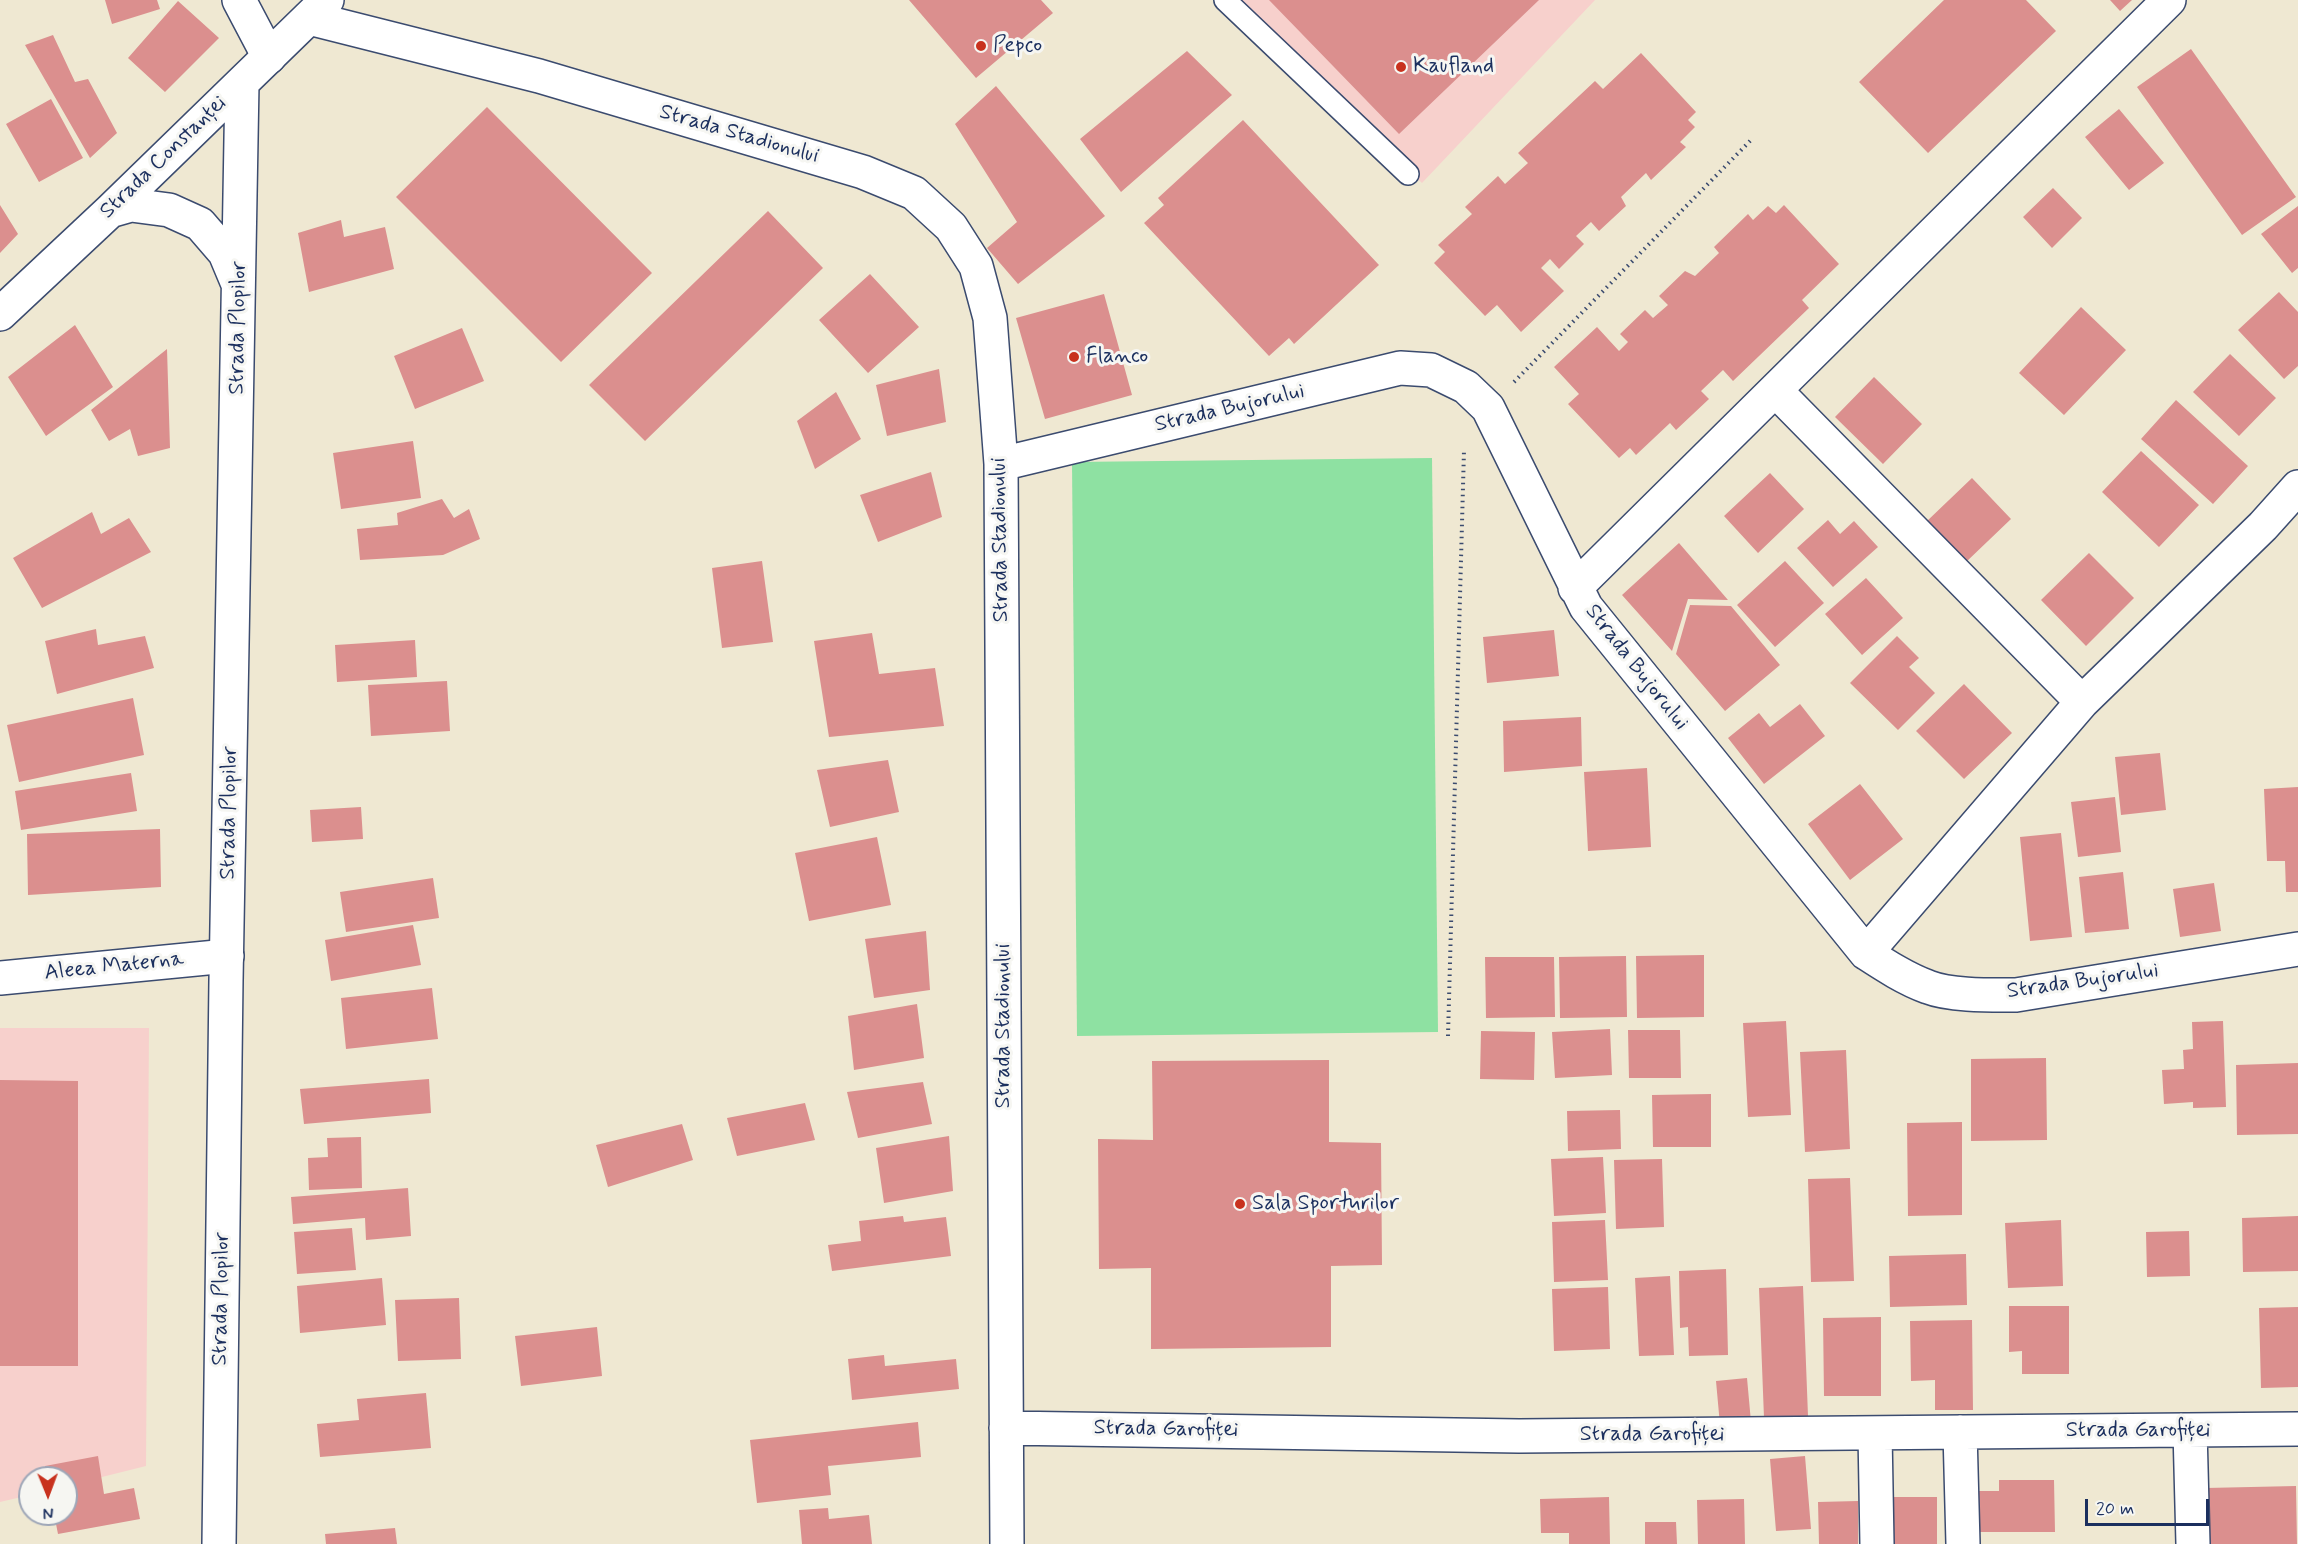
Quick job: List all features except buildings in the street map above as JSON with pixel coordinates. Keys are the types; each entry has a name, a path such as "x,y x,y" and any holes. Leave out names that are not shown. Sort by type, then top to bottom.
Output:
{"street":[{"path":"239,0 269,57"},
{"path":"1575,588 2169,0"},
{"name":"Strada Constanței","path":"0,314 110,211 318,9"},
{"name":"Strada Stadionului","path":"318,9 863,172 914,193 951,227 976,266 990,318 1001,464 1006,1544"},
{"name":"Strada Plopilor","path":"219,1544 242,83"},
{"path":"110,211 131,205 169,210 200,224 225,253 240,291"},
{"name":"Strada Bujorului","path":"1001,464 1400,368 1431,370 1466,387 1488,408 1586,607 1866,953 1900,974 1930,988 1973,994 2016,995 2298,949"},
{"path":"1775,390 2082,702"},
{"path":"1866,953 2082,702 2263,526 2298,487"},
{"name":"Aleea Materna","path":"0,978 227,956"},
{"name":"Strada Garofiței","path":"1006,1428 1497,1436 2298,1429"},
{"path":"2190,1430 2193,1544"},
{"path":"1960,1432 1963,1544"},
{"path":"1875,1433 1877,1544"}],"lane":[{"path":"1225,0 1408,174"}],"path":[{"path":"1488,408 1752,138"},
{"path":"1448,1036 1464,446"}],"shaded area":[{"path":"1228,0 1595,0 1422,183"},
{"path":"0,1028 149,1028 146,1466 78,1483 78,1466 18,1466 18,1498 0,1502"}],"green space":[{"path":"1432,458 1438,1032 1077,1036 1072,462"}],"place":[{"name":"Pepco","path":"981,46"},
{"name":"Kaufland","path":"1401,67"},
{"name":"Flanco","path":"1074,357"},
{"name":"Sala Sporturilor","path":"1240,1204"}]}
